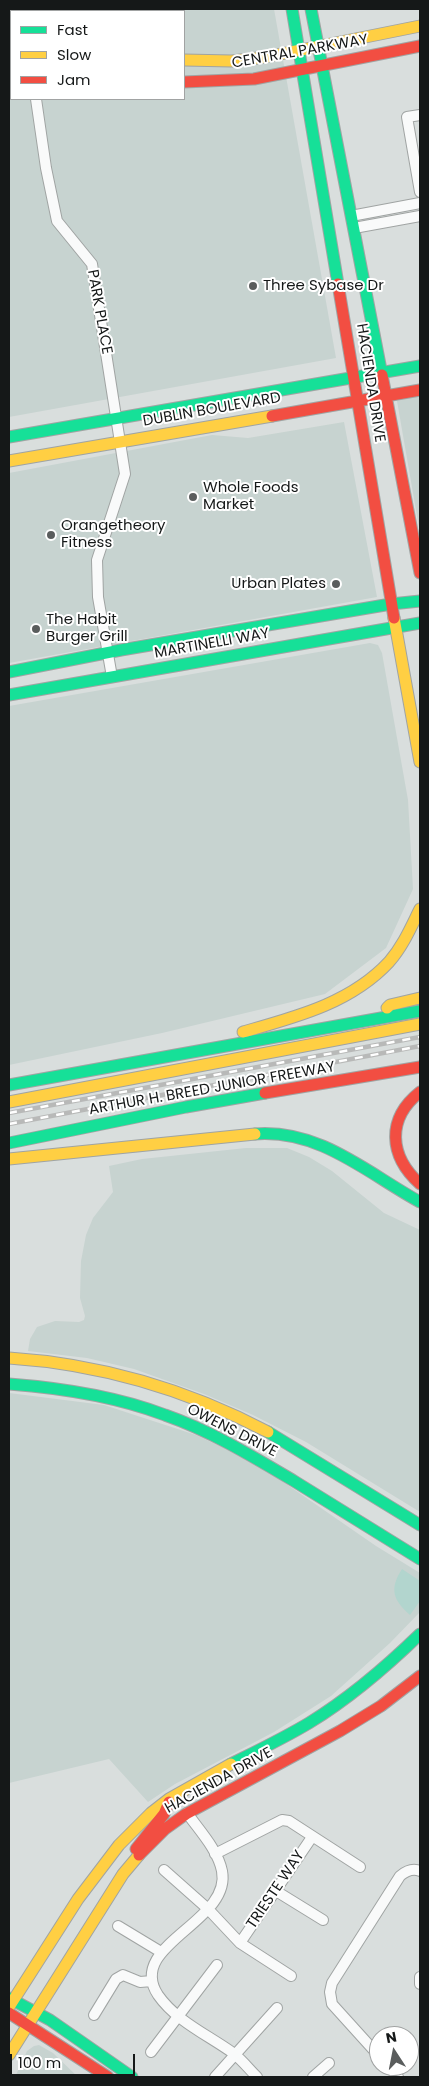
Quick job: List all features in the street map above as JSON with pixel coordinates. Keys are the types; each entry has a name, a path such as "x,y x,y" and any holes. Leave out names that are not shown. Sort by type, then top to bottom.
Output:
{"main road":[{"name":"HACIENDA DRIVE","path":"292,9 395,628 420,762"},
{"name":"HACIENDA DRIVE","path":"311,9 420,573"},
{"name":"CENTRAL PARKWAY","path":"185,60 232,61 420,26"},
{"name":"CENTRAL PARKWAY","path":"185,82 254,79 420,46"},
{"name":"DUBLIN BOULEVARD","path":"9,437 420,366"},
{"name":"DUBLIN BOULEVARD","path":"9,461 420,390"},
{"name":"MARTINELLI WAY","path":"9,672 108,652 391,604 420,601"},
{"name":"MARTINELLI WAY","path":"9,696 112,676 420,623"},
{"path":"203,1049 230,1035 316,1011 335,1003 372,980 402,947 420,909"},
{"path":"374,1020 390,1005 420,998"},
{"path":"9,1085 420,1011"},
{"path":"9,1102 420,1024"},
{"name":"ARTHUR H. BREED JUNIOR FREEWAY","path":"9,1143 186,1106 420,1067"},
{"path":"420,1092 406,1104 399,1117 395,1132 395,1144 404,1169 420,1184"},
{"path":"9,1159 248,1135 278,1134 301,1137 324,1145 420,1202"},
{"name":"OWENS DRIVE","path":"9,1358 57,1362 105,1370 194,1397 225,1410 282,1441 420,1526"},
{"name":"OWENS DRIVE","path":"9,1384 67,1389 97,1395 185,1422 245,1451 420,1559"},
{"name":"HACIENDA DRIVE","path":"10,2001 102,1864 123,1838 146,1816 170,1798 292,1733 325,1713 372,1678 420,1634"},
{"name":"HACIENDA DRIVE","path":"9,2056 123,1874 146,1847 165,1829 187,1813 346,1729 402,1692 420,1676"},
{"path":"187,1813 188,1801 191,1795 231,1770 243,1758"},
{"path":"123,1874 137,1846 164,1814 170,1798"},
{"path":"10,2001 36,2012 105,2056 132,2077"},
{"path":"9,2013 108,2077"}],"street":[{"name":"PARK PLACE","path":"36,100 56,221 92,264 125,474 98,560 97,574 98,597 112,676"},
{"path":"420,114 407,117 420,192"},
{"path":"352,222 420,203"},
{"path":"352,222 420,216"},
{"path":"187,1813 215,1854 222,1870 223,1881 220,1896 161,1952 152,1970 152,1981 157,1993 167,2007 235,2055 258,2077"},
{"path":"215,1854 282,1820 289,1821 360,1867"},
{"name":"TRIESTE WAY","path":"240,1943 312,1837"},
{"path":"164,1870 208,1909 240,1943 291,1976"},
{"path":"369,2045 332,2004 330,1992 332,1983 400,1876 405,1871 420,1871"},
{"path":"276,1891 324,1920"},
{"path":"118,1926 161,1952"},
{"path":"151,2052 217,1965"},
{"path":"94,2015 116,1978 123,1975 140,1982 152,1981"},
{"path":"420,1977 420,1984"},
{"path":"215,2077 277,2008"},
{"path":"313,2077 329,2063"}],"shaded area":[{"path":"9,9 274,9 336,358 9,417"},
{"path":"420,396 420,533 397,401"},
{"path":"344,422 377,597 9,663 9,473 212,435 248,438"},
{"path":"370,643 378,645 382,653 408,800 413,889 386,948 325,994 162,1033 9,1065 9,706"},
{"path":"246,1148 287,1148 309,1157 332,1171 384,1213 420,1230 420,1512 306,1442 253,1415 204,1394 134,1369 87,1358 28,1351 30,1339 37,1327 55,1321 79,1322 84,1320 85,1316 80,1298 81,1261 86,1235 93,1218 113,1192 109,1166 142,1159"},
{"path":"9,1393 104,1405 196,1435 241,1456 279,1479 376,1546 420,1573 420,1612 390,1643 331,1696 274,1732 175,1784 148,1802 109,1759 9,1783"},
{"path":"39,2045 53,2053 78,2077 15,2077 27,2051"}],"green space":[{"path":"402,1569 420,1581 420,1601 410,1615 404,1610 395,1594 395,1583"}],"railway":[{"path":"9,1113 420,1037"},
{"path":"9,1124 420,1046"}],"traffic: fast":[{"path":"292,9 338,284"},
{"path":"311,9 382,375"},
{"path":"9,437 420,366"},
{"path":"9,672 121,650 391,604 420,601"},
{"path":"9,695 420,623"},
{"path":"9,1085 420,1011"},
{"path":"9,1143 265,1093"},
{"path":"255,1134 279,1134 301,1138 322,1146 362,1166 420,1202"},
{"path":"9,1384 49,1388 108,1398 146,1408 182,1421 215,1436 263,1462 420,1559"},
{"path":"268,1432 420,1525"},
{"path":"231,1764 290,1734 339,1703 367,1682 420,1634"},
{"path":"9,1998 50,2020 132,2077"}],"traffic: slow":[{"path":"185,60 232,61 266,57 420,26"},
{"path":"9,461 272,416"},
{"path":"394,618 420,762"},
{"path":"243,1032 322,1007 358,988 374,976 394,956 420,909"},
{"path":"387,1008 390,1005 420,998"},
{"path":"9,1102 420,1024"},
{"path":"9,1159 255,1134"},
{"path":"9,1358 77,1366 142,1381 206,1403 268,1432"},
{"path":"9,2007 78,1899 119,1845 151,1813 169,1799 231,1764"},
{"path":"9,2055 123,1874 139,1855"}],"traffic: jam":[{"path":"185,82 254,79 420,46"},
{"path":"338,284 394,618"},
{"path":"382,375 420,573"},
{"path":"272,416 420,390"},
{"path":"265,1093 420,1067"},
{"path":"420,1092 401,1114 396,1138 397,1150 402,1162 420,1184"},
{"path":"139,1855 165,1829 186,1814 340,1731 381,1706 420,1676"},
{"path":"136,1849 164,1814 169,1802"},
{"path":"9,2013 108,2077"}],"place":[{"name":"Three Sybase Dr","path":"253,286"},
{"name":"Whole Foods Market","path":"193,497"},
{"name":"Orangetheory Fitness","path":"51,535"},
{"name":"Urban Plates","path":"336,584"},
{"name":"The Habit Burger Grill","path":"36,629"}]}
